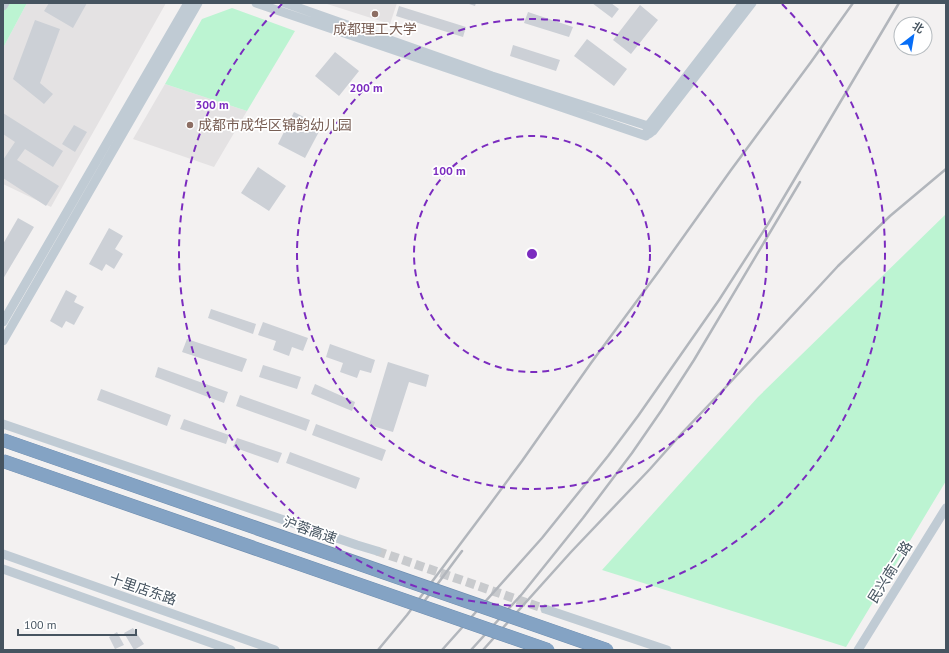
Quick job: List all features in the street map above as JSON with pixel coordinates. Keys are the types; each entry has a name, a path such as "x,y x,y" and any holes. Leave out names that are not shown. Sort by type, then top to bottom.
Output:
{"highway":[{"name":"沪蓉高速","path":"3,440 607,650"},
{"path":"3,461 548,650"}],"street":[{"path":"3,322 188,3"},
{"path":"3,341 198,3"},
{"path":"256,3 649,131"},
{"path":"285,3 649,131"},
{"path":"649,131 743,3"},
{"path":"649,131 752,3"},
{"path":"3,424 377,551"},
{"name":"民兴南二路","path":"858,650 946,508"},
{"name":"十里店东路","path":"3,554 275,650"},
{"name":"十里店东路","path":"3,569 231,650"},
{"path":"545,609 667,650"}],"shaded area":[{"path":"27,3 166,3 51,207 3,184 3,48"},
{"name":"成都理工大学","path":"324,3 397,3 390,24"},
{"name":"成都市成华区锦韵幼儿园","path":"165,84 247,111 214,167 133,139"}],"green space":[{"path":"3,3 27,3 3,48"},
{"path":"232,8 295,31 247,111 165,84 202,19"},
{"path":"946,214 946,481 846,647 602,570 758,397"}],"building":[{"path":"49,3 87,3 73,28 44,11"},
{"path":"466,3 476,3 475,6"},
{"path":"592,3 611,3 619,9 612,18"},
{"path":"640,5 658,20 631,54 613,40"},
{"path":"399,6 466,27 463,37 396,16"},
{"path":"528,12 573,27 569,37 524,23"},
{"path":"35,20 60,29 40,83 53,94 44,104 13,79"},
{"path":"587,39 627,69 614,86 574,56"},
{"path":"513,45 560,60 556,71 510,56"},
{"path":"335,52 359,71 339,96 315,76"},
{"path":"294,112 322,126 305,158 278,144"},
{"path":"3,113 63,151 53,167 25,149 17,160 59,186 46,206 3,178 3,160 15,142 3,134"},
{"path":"74,125 87,132 75,152 62,144"},
{"path":"258,167 286,186 269,211 241,193"},
{"path":"18,218 34,227 3,279 3,244"},
{"path":"109,228 123,236 115,249 123,254 114,269 106,264 102,271 89,264"},
{"path":"66,290 77,296 74,302 84,307 74,325 66,321 62,328 50,321"},
{"path":"211,309 256,324 253,334 208,318"},
{"path":"263,322 308,338 303,351 292,347 289,356 273,350 276,341 258,335"},
{"path":"187,339 247,359 242,372 182,352"},
{"path":"330,344 375,360 371,373 360,370 357,378 340,372 343,363 326,357"},
{"path":"388,362 429,375 426,387 409,382 393,432 369,425"},
{"path":"263,365 301,377 297,389 259,377"},
{"path":"158,367 228,392 224,403 155,377"},
{"path":"315,384 355,402 352,411 311,394"},
{"path":"101,389 171,415 167,426 97,400"},
{"path":"240,395 310,420 306,431 236,406"},
{"path":"184,419 229,435 226,444 180,429"},
{"path":"316,424 386,450 382,461 312,435"},
{"path":"237,438 282,453 278,463 233,447"},
{"path":"290,452 360,478 356,489 286,463"},
{"path":"133,628 144,644 134,650 124,633"},
{"path":"117,632 124,645 115,649 109,637"}],"tunnel":[{"path":"377,551 545,609"}],"railway":[{"path":"378,650 407,615 522,461 591,363 853,3"},
{"path":"442,650 542,538 638,416 719,300 768,224 899,3"},
{"path":"483,650 571,552 838,266 890,216 946,169"},
{"path":"471,650 522,594 583,518 632,453 694,360 800,182"},
{"path":"419,608 462,551"}],"place":[{"name":"成都理工大学","path":"375,14"},
{"name":"成都市成华区锦韵幼儿园","path":"190,125"}]}
